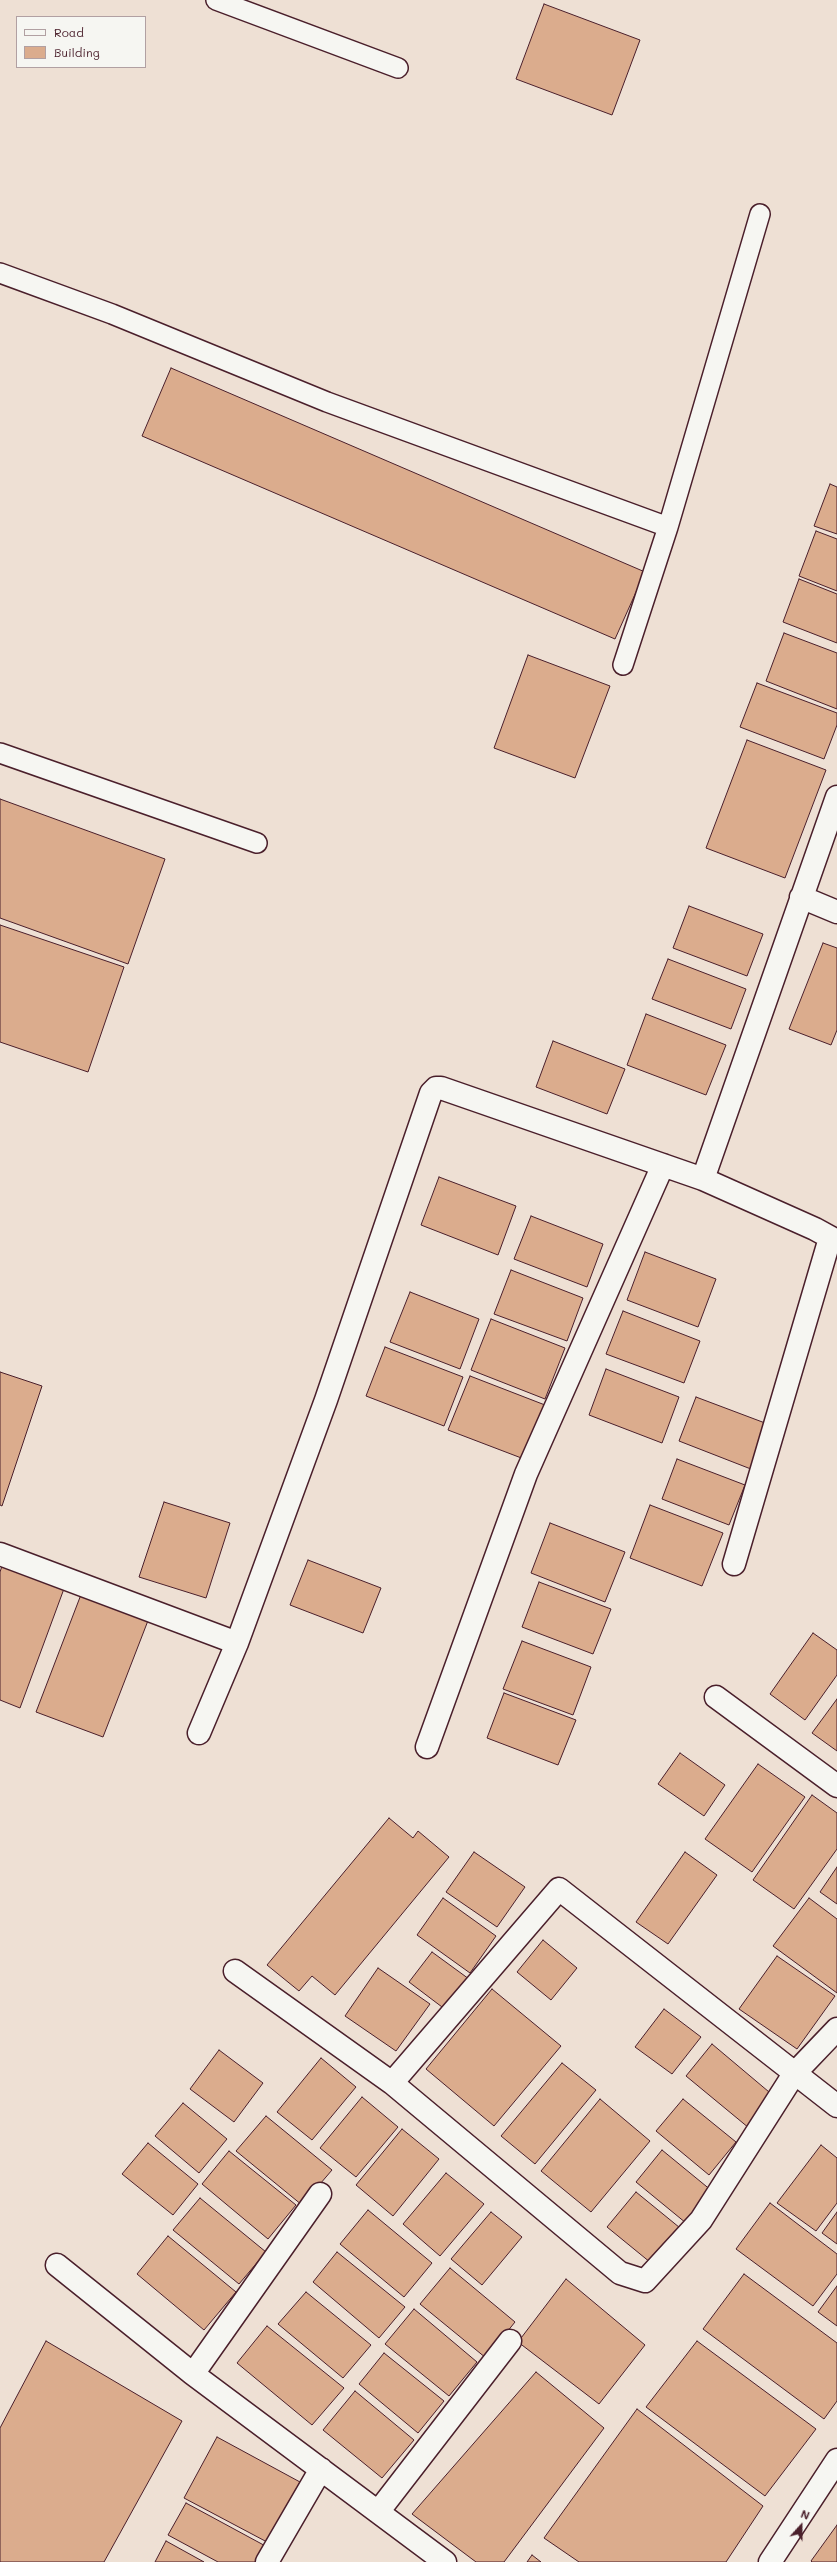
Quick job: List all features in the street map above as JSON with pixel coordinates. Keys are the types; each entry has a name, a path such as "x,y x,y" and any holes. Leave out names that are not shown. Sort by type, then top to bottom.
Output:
{"street":[{"path":"703,1179 837,798"},
{"path":"801,897 837,912"},
{"path":"199,1733 237,1643 326,1400 431,1093 436,1088 441,1088 703,1179 834,1239 734,1564"},
{"path":"427,1747 526,1474 663,1165"},
{"path":"0,1554 237,1643"},
{"path":"716,1697 837,1786"},
{"path":"392,2083 559,1889 794,2074 837,2106"},
{"path":"235,1971 392,2083 620,2273 645,2281 701,2220 794,2074 837,2029"},
{"path":"193,2374 320,2194"},
{"path":"57,2265 193,2374 446,2562"},
{"path":"378,2512 510,2341"},
{"path":"770,2562 837,2460"},
{"path":"267,2562 321,2469"}],"lane":[{"path":"216,0 398,68"},
{"path":"623,665 668,527 760,214"},
{"path":"0,273 112,314 327,402 668,527"},
{"path":"0,753 257,844"}],"building":[{"path":"544,4 640,40 612,115 516,79"},
{"path":"171,368 645,572 615,639 142,436"},
{"path":"830,484 837,487 837,534 814,526"},
{"path":"816,531 837,539 837,591 799,576"},
{"path":"799,579 837,594 837,643 783,622"},
{"path":"784,633 837,653 837,709 766,681"},
{"path":"528,655 610,686 575,778 494,748"},
{"path":"757,683 837,713 837,725 824,759 740,727"},
{"path":"747,740 826,770 785,878 706,848"},
{"path":"0,799 165,859 128,964 0,918"},
{"path":"689,906 763,934 747,976 673,948"},
{"path":"0,925 124,967 88,1072 0,1042"},
{"path":"823,943 837,948 837,1030 831,1045 789,1029"},
{"path":"668,959 746,989 731,1029 652,999"},
{"path":"646,1014 726,1045 706,1095 627,1065"},
{"path":"553,1041 625,1069 607,1114 536,1087"},
{"path":"439,1177 516,1206 498,1255 421,1225"},
{"path":"531,1216 603,1244 587,1287 514,1259"},
{"path":"645,1252 716,1279 698,1327 627,1300"},
{"path":"511,1270 583,1298 567,1341 494,1314"},
{"path":"410,1292 479,1319 460,1369 390,1342"},
{"path":"623,1311 700,1341 684,1383 606,1354"},
{"path":"491,1319 565,1348 545,1399 471,1370"},
{"path":"385,1347 463,1377 444,1426 366,1396"},
{"path":"606,1369 679,1397 662,1443 589,1415"},
{"path":"0,1372 42,1386 2,1506 0,1505"},
{"path":"470,1376 545,1405 524,1459 448,1430"},
{"path":"696,1397 773,1426 756,1471 679,1441"},
{"path":"677,1459 745,1485 729,1525 662,1499"},
{"path":"164,1502 230,1523 206,1598 139,1577"},
{"path":"650,1505 723,1533 702,1586 630,1558"},
{"path":"550,1523 625,1552 605,1602 531,1573"},
{"path":"308,1560 381,1588 363,1633 290,1605"},
{"path":"3,1563 65,1586 20,1708 0,1700 0,1572"},
{"path":"539,1582 611,1609 593,1654 522,1627"},
{"path":"82,1592 149,1618 103,1737 36,1712"},
{"path":"813,1633 837,1650 837,1675 805,1720 770,1694"},
{"path":"522,1641 591,1667 573,1715 503,1689"},
{"path":"504,1693 576,1720 558,1765 487,1738"},
{"path":"837,1699 837,1751 812,1733"},
{"path":"680,1753 725,1785 704,1816 658,1784"},
{"path":"758,1764 805,1797 752,1872 705,1839"},
{"path":"812,1795 837,1813 837,1849 794,1909 753,1880"},
{"path":"389,1818 413,1838 418,1831 449,1857 335,1995 312,1976 299,1991 267,1965"},
{"path":"474,1852 525,1887 497,1927 446,1892"},
{"path":"685,1852 717,1875 668,1944 636,1922"},
{"path":"837,1867 837,1904 820,1892"},
{"path":"443,1898 496,1936 470,1973 417,1935"},
{"path":"809,1898 837,1919 837,1993 773,1946"},
{"path":"543,1940 577,1968 551,2000 517,1972"},
{"path":"432,1952 469,1979 446,2010 409,1982"},
{"path":"777,1956 835,1996 797,2049 739,2009"},
{"path":"378,1968 430,2004 396,2051 345,2016"},
{"path":"492,1989 561,2046 494,2126 426,2069"},
{"path":"664,2009 701,2037 672,2074 635,2047"},
{"path":"712,2044 775,2097 749,2128 686,2076"},
{"path":"219,2050 263,2083 234,2122 190,2089"},
{"path":"321,2058 356,2087 312,2140 277,2112"},
{"path":"562,2063 596,2090 535,2164 501,2136"},
{"path":"362,2097 398,2127 356,2177 320,2148"},
{"path":"600,2099 650,2141 591,2212 541,2171"},
{"path":"683,2099 736,2142 709,2175 656,2131"},
{"path":"183,2103 227,2139 199,2173 155,2136"},
{"path":"266,2116 332,2170 302,2205 236,2151"},
{"path":"402,2129 439,2159 393,2216 356,2185"},
{"path":"148,2143 198,2184 173,2215 122,2174"},
{"path":"821,2145 837,2158 837,2203 816,2231 777,2203"},
{"path":"662,2150 712,2191 686,2223 636,2182"},
{"path":"229,2151 296,2205 268,2239 202,2184"},
{"path":"446,2173 484,2204 440,2256 403,2224"},
{"path":"636,2192 685,2232 656,2267 607,2227"},
{"path":"200,2198 266,2252 239,2284 173,2230"},
{"path":"770,2203 837,2254 837,2274 813,2306 736,2249"},
{"path":"368,2210 432,2263 404,2297 340,2244"},
{"path":"491,2212 522,2237 482,2285 451,2259"},
{"path":"837,2212 837,2244 822,2233"},
{"path":"168,2236 236,2292 204,2330 137,2274"},
{"path":"337,2252 405,2307 379,2338 313,2282"},
{"path":"450,2268 515,2322 486,2358 420,2304"},
{"path":"744,2274 837,2343 837,2401 824,2419 703,2329"},
{"path":"566,2279 645,2345 599,2404 518,2342"},
{"path":"837,2286 837,2326 818,2312"},
{"path":"306,2292 371,2345 343,2378 278,2324"},
{"path":"414,2309 477,2362 449,2396 385,2344"},
{"path":"267,2326 344,2388 312,2425 237,2363"},
{"path":"46,2341 182,2421 104,2562 0,2562 0,2428"},
{"path":"697,2341 816,2429 765,2496 646,2407"},
{"path":"384,2353 444,2401 418,2433 359,2384"},
{"path":"536,2372 604,2428 504,2562 476,2562 412,2514"},
{"path":"355,2391 414,2440 382,2478 323,2430"},
{"path":"637,2409 763,2506 726,2562 579,2562 544,2538"},
{"path":"217,2437 300,2482 267,2542 184,2498"},
{"path":"186,2503 271,2549 264,2562 218,2562 168,2535"},
{"path":"837,2525 837,2562 812,2562 811,2561"},
{"path":"166,2541 204,2562 155,2562"},
{"path":"532,2555 541,2562 527,2562"}]}
